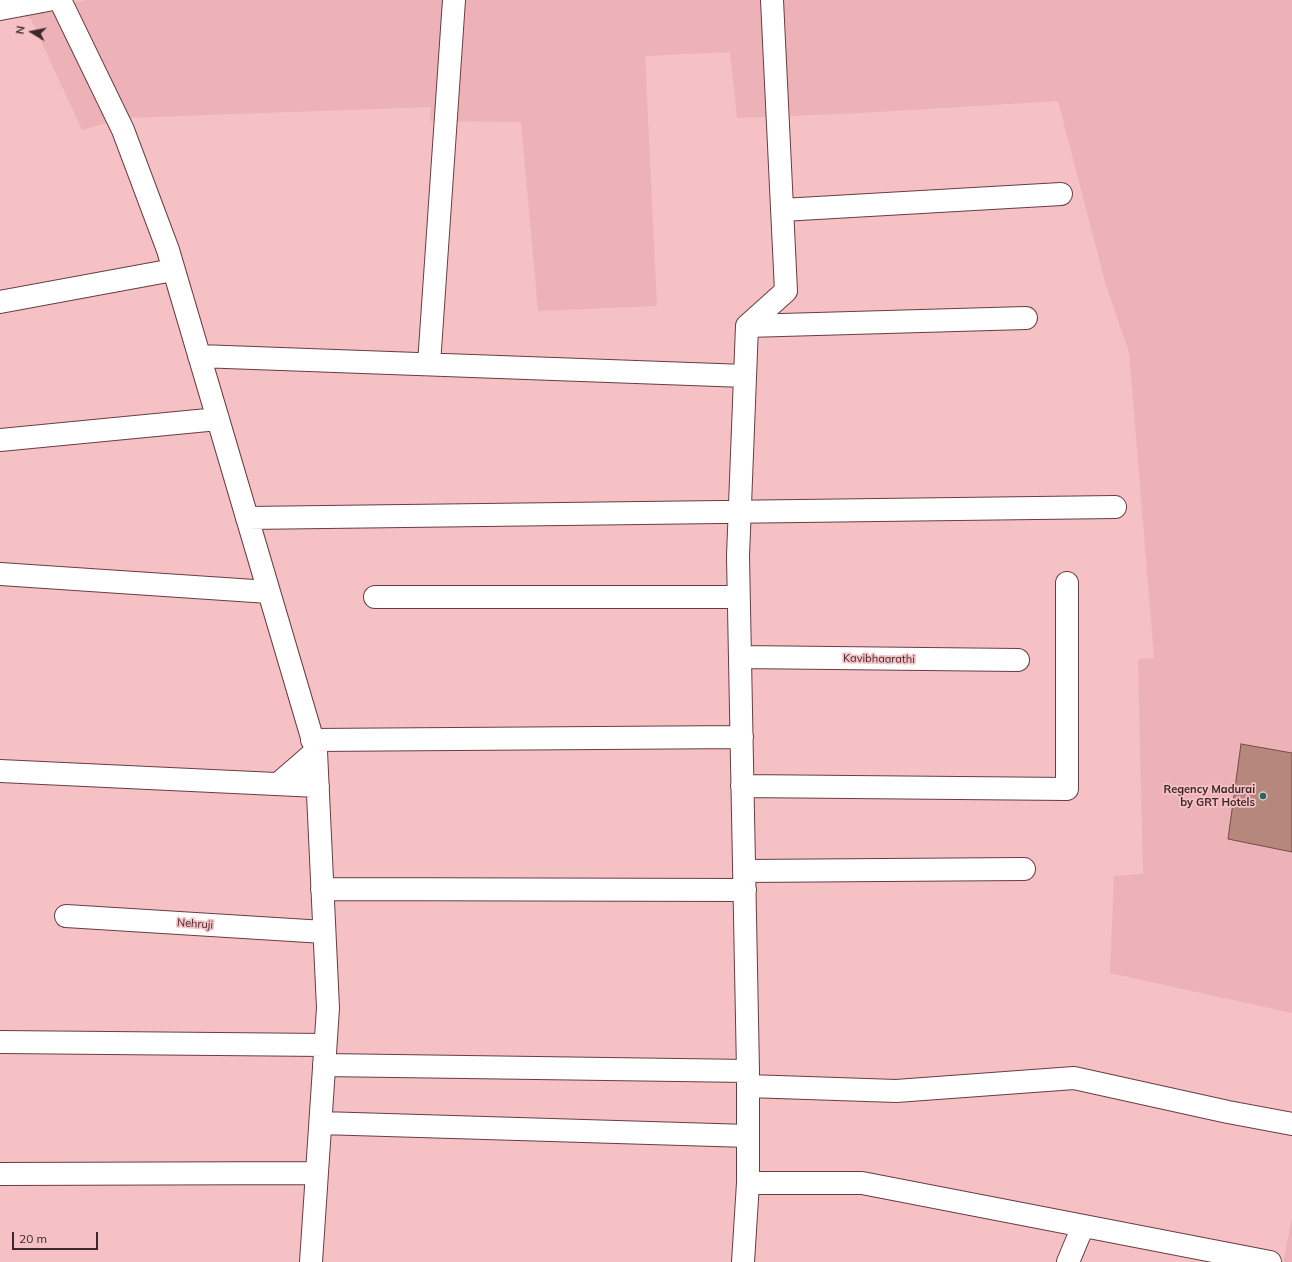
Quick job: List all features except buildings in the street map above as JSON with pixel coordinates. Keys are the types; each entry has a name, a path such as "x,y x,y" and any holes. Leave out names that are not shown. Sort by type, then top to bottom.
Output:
{"street":[{"path":"0,9 48,0"},
{"path":"60,0 123,130 168,250 314,745 318,786 328,1008 311,1262"},
{"path":"430,364 454,0"},
{"path":"743,1262 748,1183 748,1078 738,597 739,512 747,326 786,291 772,0"},
{"path":"782,210 1061,194"},
{"path":"0,302 173,270"},
{"path":"747,326 1026,318"},
{"path":"199,356 745,376"},
{"path":"0,440 218,419"},
{"path":"247,518 1114,507"},
{"path":"0,574 269,592"},
{"path":"742,786 1067,789 1068,584"},
{"path":"375,597 738,597"},
{"name":"Kavibhaarathi","path":"740,657 1018,660"},
{"path":"278,784 314,745 742,737"},
{"path":"0,771 318,786"},
{"path":"322,888 744,881 1024,869"},
{"name":"Nehruji","path":"66,916 324,932"},
{"path":"0,1042 325,1055 748,1078 896,1091 1074,1078 1228,1112 1292,1124"},
{"path":"321,1123 748,1136"},
{"path":"0,1174 317,1173"},
{"path":"748,1183 862,1183 1270,1262"},
{"path":"1068,1262 1083,1226"}],"shaded area":[{"path":"87,0 1292,0 1292,1013 1110,973 1114,876 1143,874 1138,659 1154,658 1129,352 1105,282 1058,101 862,113 737,118 730,52 645,56 657,306 538,311 521,122 430,121 431,107 124,118 82,130 31,19 14,13"},
{"path":"1292,1218 1292,1262 1283,1262"}],"place":[{"name":"Regency Madurai by GRT Hotels","path":"1263,796"}]}
